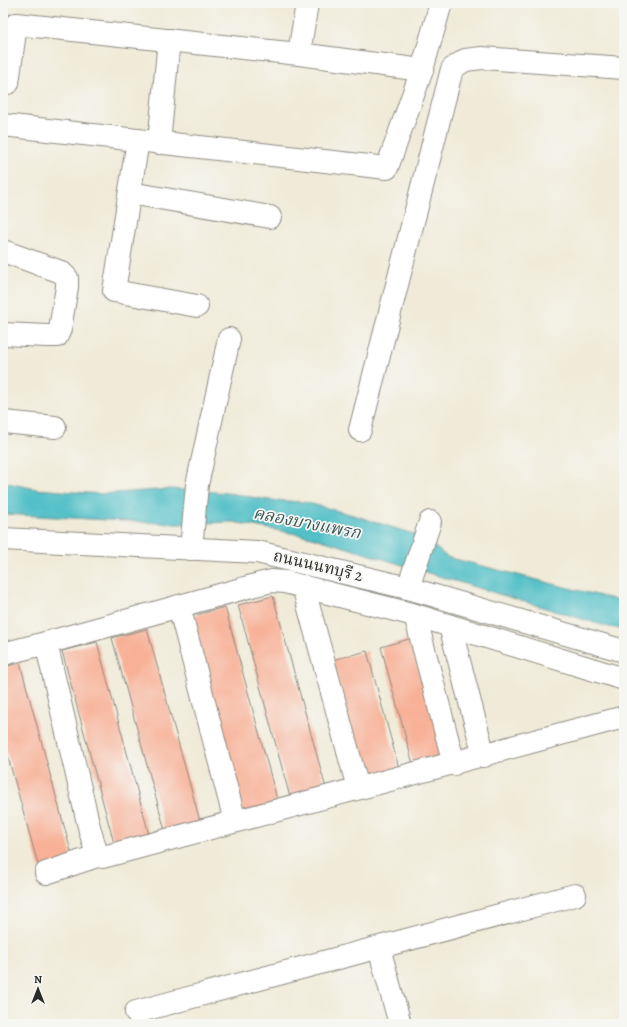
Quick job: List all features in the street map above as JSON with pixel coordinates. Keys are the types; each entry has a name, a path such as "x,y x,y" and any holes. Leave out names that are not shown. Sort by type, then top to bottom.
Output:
{"street":[{"path":"299,54 307,3"},
{"path":"3,125 387,168 422,70 442,3"},
{"path":"8,83 16,24 299,54 422,70"},
{"path":"169,40 149,142 130,193 114,291 197,306"},
{"path":"360,430 452,69 466,60 482,58 624,68"},
{"path":"130,193 270,217"},
{"path":"3,251 61,272 67,278 67,287 60,329 57,336 3,334"},
{"path":"191,549 197,485 229,339"},
{"path":"3,422 56,427"},
{"path":"410,582 428,527"},
{"name":"ถนนนนทบุรี 2","path":"3,539 257,552 410,582 624,651"},
{"path":"3,654 272,581 303,586 415,615 624,679"},
{"path":"303,586 358,788"},
{"path":"179,606 235,821"},
{"path":"415,615 454,764"},
{"path":"450,626 484,756"},
{"path":"46,643 90,831 96,851 103,857 358,788 484,756 624,717"},
{"path":"46,873 100,855"},
{"path":"136,1012 575,895"},
{"path":"379,948 400,1024"}],"water":[{"name":"คลองบางแพรก","path":"3,482 36,489 101,494 171,489 228,493 268,500 304,502 353,515 423,537 447,557 624,602 624,629 609,627 312,537 233,522 177,524 3,514"}],"building":[{"path":"273,596 327,792 291,801 238,605"},
{"path":"225,607 278,803 243,813 190,617"},
{"path":"147,629 201,825 166,834 112,638"},
{"path":"416,637 449,758 414,768 381,647"},
{"path":"97,642 150,838 115,847 62,651"},
{"path":"367,651 400,772 365,781 332,660"},
{"path":"20,663 73,859 39,868 3,739 3,667"}]}
